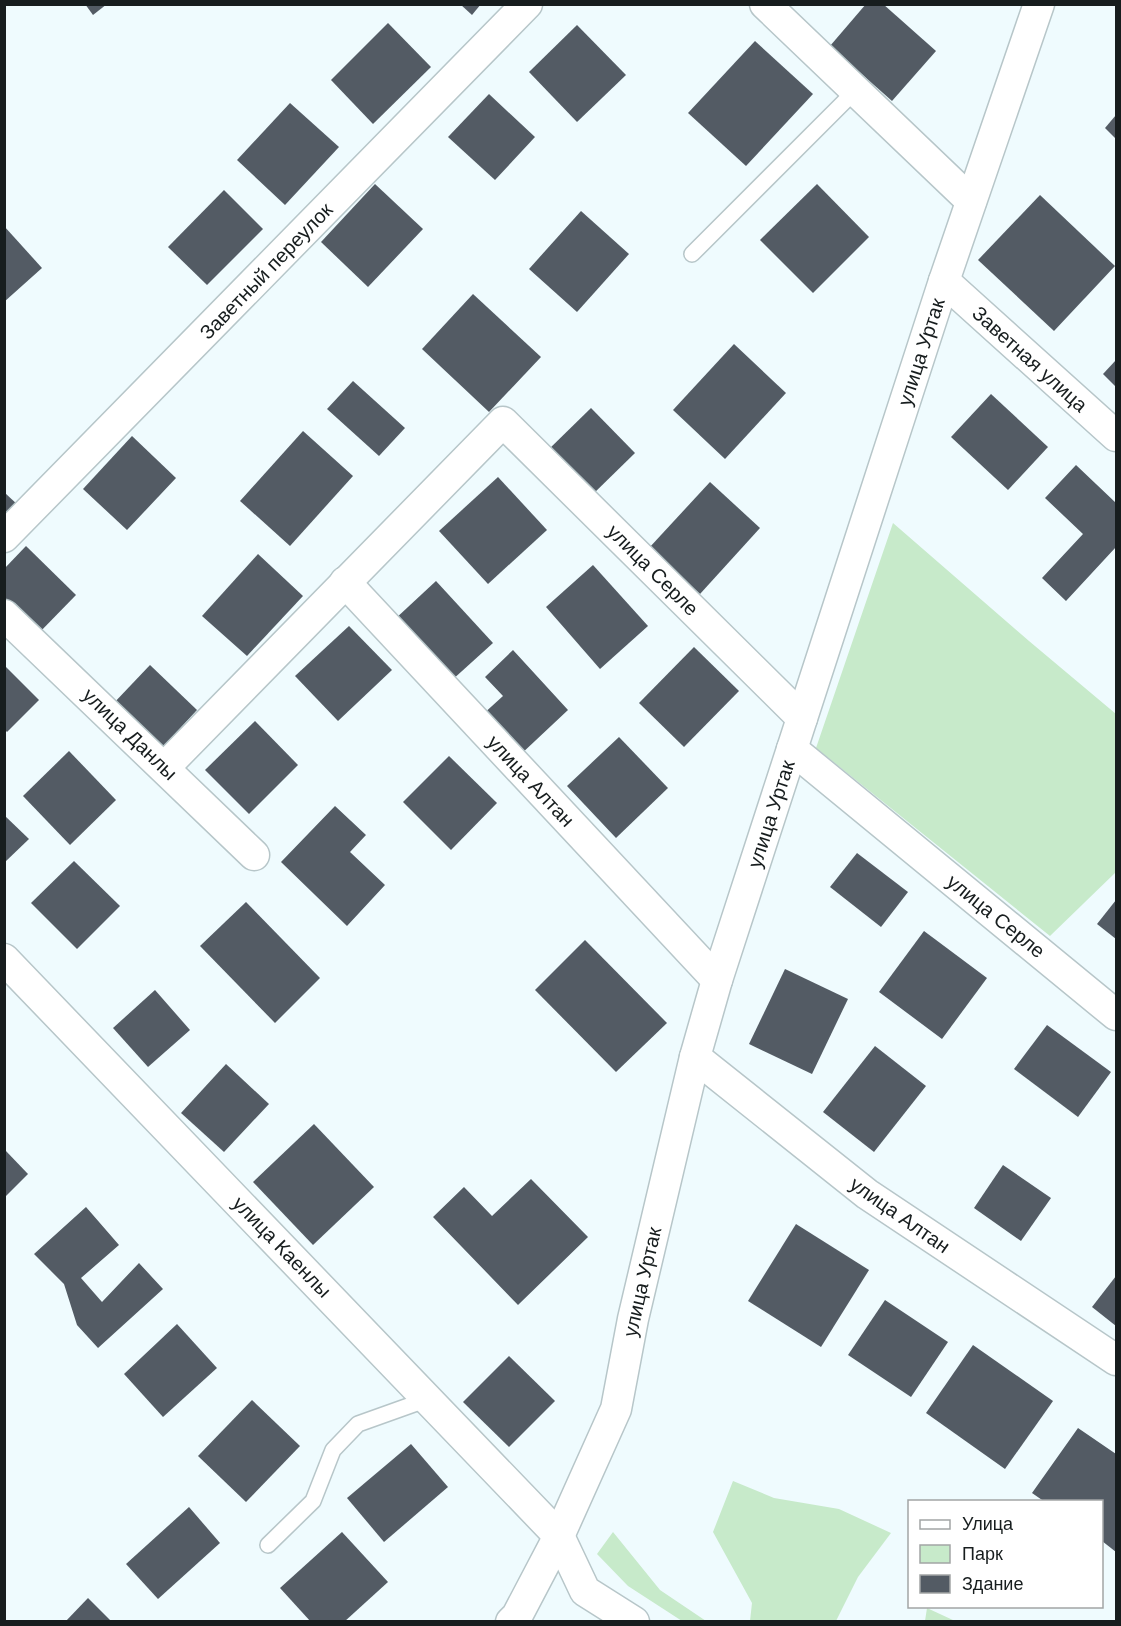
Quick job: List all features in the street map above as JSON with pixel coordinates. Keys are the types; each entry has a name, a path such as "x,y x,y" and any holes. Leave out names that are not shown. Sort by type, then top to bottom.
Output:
{"street":[{"name":"Заветный переулок","path":"4,537 527,4"},
{"path":"765,4 971,201"},
{"name":"улица Уртак","path":"511,1622 517,1616 560,1536 616,1409 633,1318 695,1057 717,980 944,281 1039,4"},
{"name":"Заветная улица","path":"944,281 1116,436"},
{"name":"улица Серле","path":"345,582 503,422 802,718"},
{"path":"165,767 345,582"},
{"name":"улица Алтан","path":"345,582 717,980"},
{"name":"улица Данлы","path":"4,615 165,767 254,855"},
{"name":"улица Серле","path":"792,749 1116,1015"},
{"name":"улица Каенлы","path":"4,959 560,1536 585,1592 634,1622"},
{"name":"улица Алтан","path":"695,1057 867,1194 1116,1360"}],"lane":[{"path":"692,254 856,90"},
{"path":"268,1545 313,1501 333,1450 358,1424 428,1399"}],"green space":[{"path":"893,523 1116,714 1116,872 1050,936 816,748"},
{"path":"733,1481 774,1498 839,1509 891,1533 858,1577 836,1621 750,1621 752,1603 713,1532"},
{"path":"613,1532 660,1590 706,1621 682,1621 628,1586 597,1554"},
{"path":"927,1608 955,1621 925,1621"}],"building":[{"path":"85,4 107,4 93,15"},
{"path":"460,4 481,4 472,15"},
{"path":"866,4 883,4 936,51 892,101 830,46"},
{"path":"388,23 431,67 373,124 331,80"},
{"path":"577,25 626,75 577,122 529,72"},
{"path":"755,41 813,94 746,166 688,113"},
{"path":"489,94 535,137 495,180 448,137"},
{"path":"290,103 339,147 285,205 237,160"},
{"path":"1116,115 1116,139 1105,128"},
{"path":"375,184 423,229 368,287 321,242"},
{"path":"817,184 869,237 813,293 760,240"},
{"path":"224,190 263,229 207,285 168,247"},
{"path":"1040,195 1115,266 1054,331 978,260"},
{"path":"581,211 629,254 577,312 529,269"},
{"path":"4,226 42,268 4,302"},
{"path":"473,294 541,357 489,412 422,349"},
{"path":"734,344 786,393 725,459 673,410"},
{"path":"1116,360 1116,387 1103,374"},
{"path":"353,381 405,428 379,456 327,409"},
{"path":"991,394 1048,447 1008,490 951,437"},
{"path":"591,408 635,453 589,498 545,453"},
{"path":"303,431 353,476 290,546 240,501"},
{"path":"132,436 176,478 127,530 83,489"},
{"path":"1076,465 1116,503 1116,547 1066,601 1042,578 1083,534 1045,498"},
{"path":"498,477 547,530 488,584 439,531"},
{"path":"710,482 760,528 700,594 649,548"},
{"path":"4,492 20,507 4,522"},
{"path":"26,546 76,595 36,636 4,606 4,569"},
{"path":"258,554 303,596 247,656 202,616"},
{"path":"593,565 648,626 600,669 546,607"},
{"path":"436,581 493,643 451,681 394,620"},
{"path":"349,626 392,670 338,721 295,676"},
{"path":"694,647 739,691 684,747 639,703"},
{"path":"513,650 568,710 519,756 481,716 503,696 485,677"},
{"path":"4,665 39,700 7,732 4,729"},
{"path":"150,665 197,710 160,750 112,705"},
{"path":"255,721 298,765 249,814 205,770"},
{"path":"619,737 668,788 616,838 567,786"},
{"path":"69,751 116,800 70,845 23,796"},
{"path":"449,756 497,803 451,850 403,802"},
{"path":"335,806 366,835 350,852 385,885 347,926 281,862"},
{"path":"4,815 29,839 4,863"},
{"path":"857,853 908,892 881,927 830,887"},
{"path":"74,861 120,906 77,949 31,903"},
{"path":"1116,900 1116,939 1097,924"},
{"path":"246,902 320,978 275,1023 200,946"},
{"path":"924,931 987,978 942,1039 879,992"},
{"path":"585,940 667,1023 616,1072 535,990"},
{"path":"785,969 848,999 812,1074 749,1044"},
{"path":"155,990 190,1030 148,1067 113,1028"},
{"path":"1047,1025 1111,1072 1078,1117 1014,1069"},
{"path":"875,1046 926,1086 874,1152 823,1112"},
{"path":"226,1064 269,1104 224,1152 181,1113"},
{"path":"314,1124 374,1187 313,1245 253,1182"},
{"path":"5,1150 28,1174 5,1197"},
{"path":"1003,1165 1051,1198 1021,1241 974,1208"},
{"path":"531,1179 588,1237 518,1305 433,1217 464,1187 492,1216"},
{"path":"86,1207 119,1245 81,1278 102,1302 139,1263 163,1289 98,1348 77,1325 64,1284 34,1254"},
{"path":"796,1224 869,1270 821,1347 748,1301"},
{"path":"1116,1276 1116,1326 1092,1307"},
{"path":"885,1300 948,1342 911,1397 848,1355"},
{"path":"177,1324 217,1368 163,1417 124,1374"},
{"path":"973,1345 1053,1401 1005,1469 926,1413"},
{"path":"509,1356 555,1401 509,1447 463,1402"},
{"path":"252,1400 300,1446 246,1502 198,1456"},
{"path":"1078,1428 1116,1454 1116,1552 1103,1542 1103,1500 1042,1500 1032,1493"},
{"path":"411,1444 448,1487 384,1542 347,1498"},
{"path":"189,1507 220,1543 158,1599 126,1564"},
{"path":"342,1532 388,1582 344,1622 311,1622 280,1588"},
{"path":"88,1598 112,1622 65,1622"}]}
